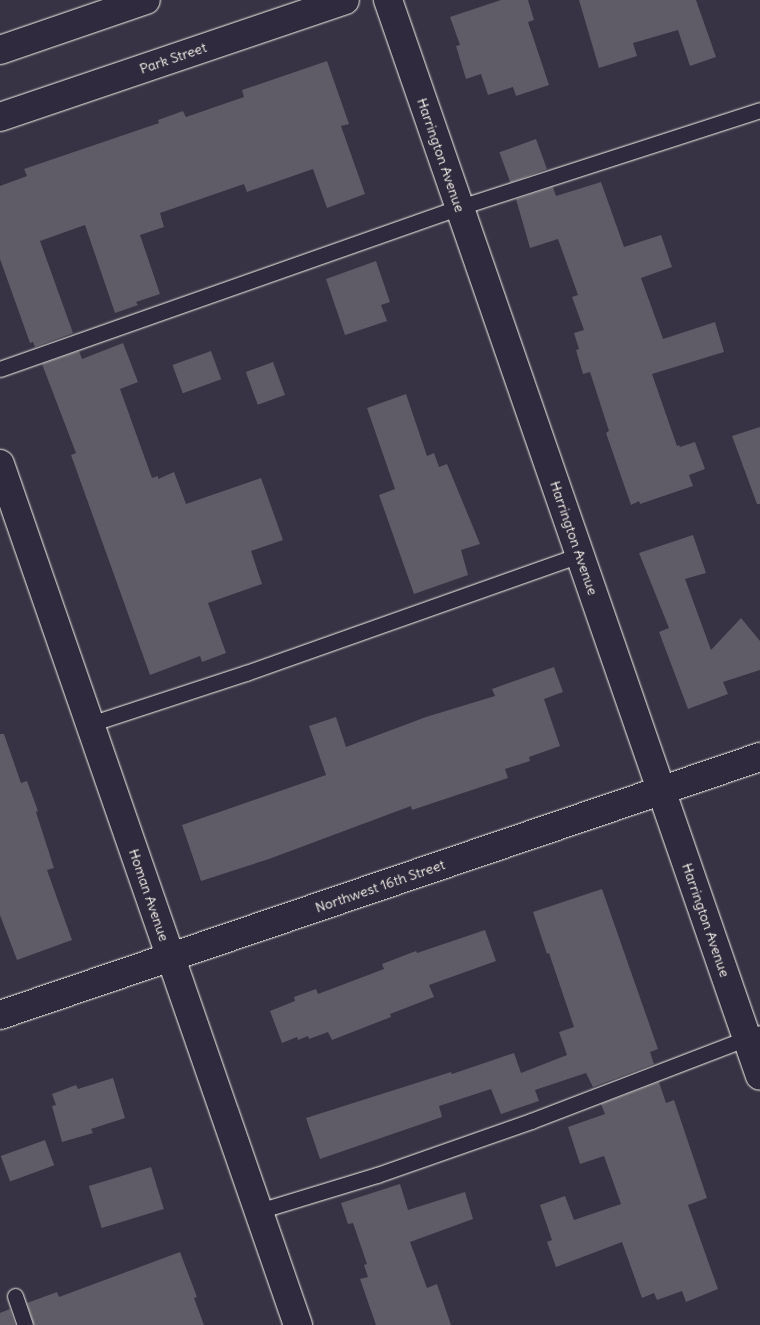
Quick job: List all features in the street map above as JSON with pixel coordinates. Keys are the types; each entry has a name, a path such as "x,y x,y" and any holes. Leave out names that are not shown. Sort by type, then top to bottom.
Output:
{"street":[{"path":"0,50 146,0"},
{"name":"Park Street","path":"0,117 346,0"},
{"name":"Harrington Avenue","path":"388,0 661,790 753,1035 760,1076"},
{"name":"Homan Avenue","path":"0,464 298,1325"},
{"name":"Northwest 16th Street","path":"0,1015 760,757"}],"lane":[{"path":"0,369 460,208 760,110"},
{"path":"90,724 246,673 580,555"},
{"path":"259,1211 376,1175 531,1121 753,1035"},
{"path":"15,1296 25,1325"}],"building":[{"path":"501,0 528,0 534,20 528,22 549,85 516,96 513,87 488,95 481,74 466,79 456,46 460,45 450,17"},
{"path":"579,0 696,0 716,57 690,66 678,30 633,43 637,56 599,68"},
{"path":"327,61 349,124 341,126 365,194 327,208 313,169 247,192 244,184 160,213 164,227 140,235 160,294 136,302 138,305 115,313 85,225 40,241 73,333 35,347 33,342 30,343 0,259 0,186 27,176 24,169 159,123 158,120 183,111 186,117 244,97 242,90"},
{"path":"536,139 547,169 510,182 499,152"},
{"path":"601,182 624,247 661,235 672,267 641,278 663,339 715,322 724,352 652,374 677,446 679,445 680,447 695,442 705,469 689,475 693,486 640,504 639,501 631,505 606,433 609,431 590,372 583,374 576,350 579,349 574,333 584,330 572,297 578,295 558,239 530,248 516,199 553,187 556,196"},
{"path":"376,261 390,302 381,305 387,321 345,335 326,279"},
{"path":"123,343 138,382 120,389 152,478 158,476 158,479 174,472 186,504 261,478 283,540 251,551 262,584 208,603 226,653 202,662 200,656 150,675 71,455 76,453 42,364 79,351 82,359"},
{"path":"211,351 221,379 183,393 172,365"},
{"path":"273,362 285,395 258,405 246,372"},
{"path":"406,394 427,456 434,453 439,467 447,464 480,544 461,550 468,575 414,594 379,495 395,489 367,408"},
{"path":"760,427 760,504 757,504 732,436"},
{"path":"693,535 706,573 685,579 711,650 741,618 760,641 760,670 723,682 728,694 688,709 659,632 669,628 639,553"},
{"path":"554,667 563,692 544,699 560,746 529,757 530,761 505,769 508,778 412,810 411,806 269,859 201,881 182,825 326,775 309,726 336,717 346,747 426,717 495,696 492,689"},
{"path":"0,734 4,734 21,783 27,781 38,811 36,812 54,868 47,870 72,940 17,960 0,915"},
{"path":"602,889 658,1049 650,1052 654,1064 593,1087 586,1073 535,1090 539,1101 501,1114 491,1089 439,1106 442,1117 320,1159 306,1118 451,1072 452,1074 514,1053 521,1073 567,1055 559,1032 574,1027 533,912"},
{"path":"485,930 496,961 429,985 434,997 390,1014 391,1017 332,1040 328,1032 309,1039 308,1036 298,1040 297,1037 282,1043 270,1011 295,1001 294,997 316,989 318,994 384,969 382,964 416,951 417,953"},
{"path":"113,1078 125,1118 91,1129 93,1133 62,1142 52,1106 56,1105 52,1094 76,1085 78,1089"},
{"path":"659,1082 666,1103 674,1100 707,1198 688,1205 718,1289 686,1302 682,1291 657,1300 654,1293 642,1298 622,1242 556,1267 547,1242 552,1240 540,1205 565,1196 574,1220 621,1204 604,1156 580,1164 568,1127 605,1114 601,1104"},
{"path":"45,1140 54,1165 10,1181 1,1156"},
{"path":"151,1167 164,1209 102,1228 89,1186"},
{"path":"400,1184 408,1210 465,1192 473,1219 410,1242 427,1288 437,1284 451,1325 376,1325 360,1279 368,1277 364,1265 367,1264 353,1223 348,1224 341,1203"},
{"path":"180,1252 197,1297 194,1298 204,1325 34,1325 27,1303 57,1292 59,1297"},
{"path":"10,1309 15,1325 0,1325 0,1313"}]}
